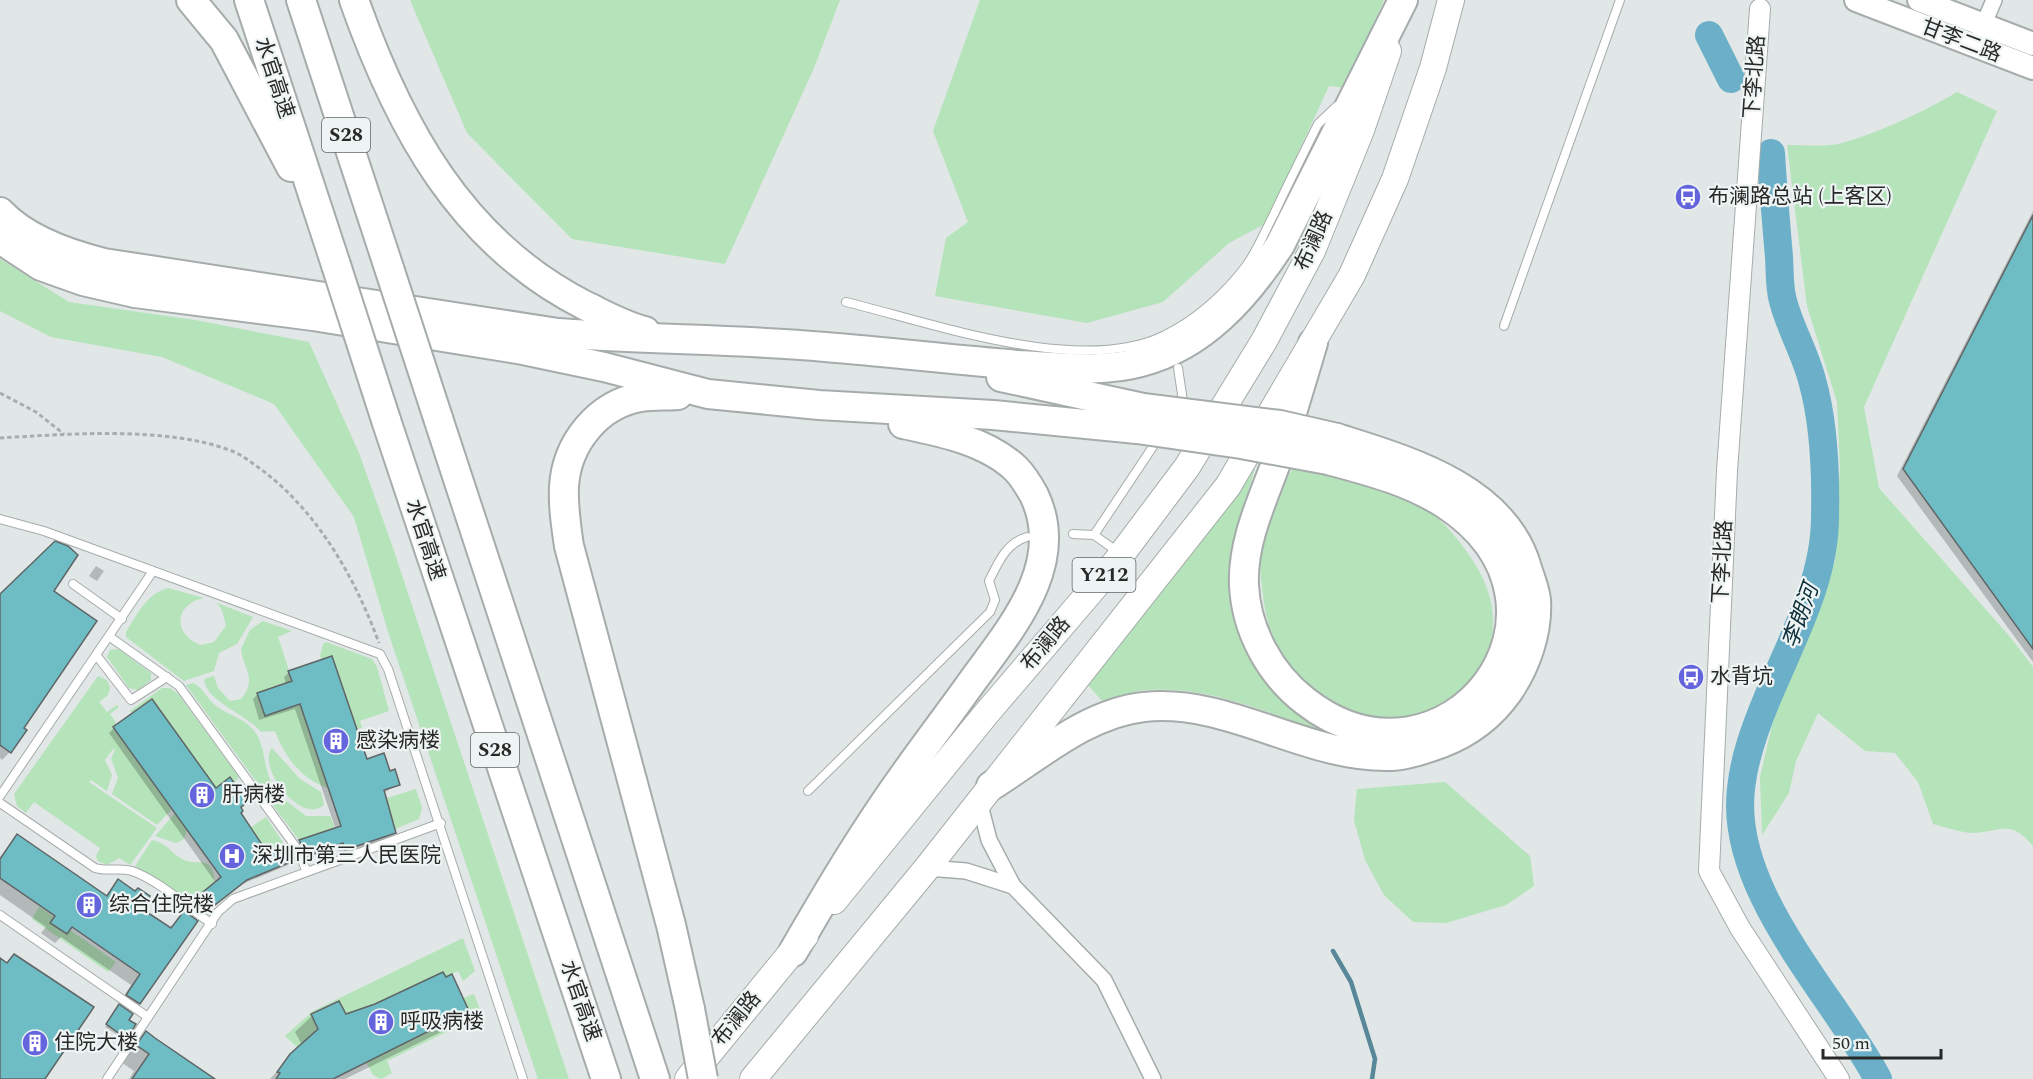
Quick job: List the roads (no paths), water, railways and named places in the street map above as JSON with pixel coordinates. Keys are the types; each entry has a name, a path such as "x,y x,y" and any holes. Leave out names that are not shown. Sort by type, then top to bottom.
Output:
{"highway":[{"path":"191,0 224,40 271,134 317,212"},
{"name":"水官高速","path":"249,0 317,212 606,1079"},
{"name":"S28","path":"301,0 655,1079"},
{"path":"354,0 375,57 410,132 452,195 480,227 536,277 568,297 633,328 700,342"},
{"path":"0,212 13,226 84,258 149,272 302,292 558,333 824,347 930,359 1069,368 1118,367 1170,352 1194,339 1257,280 1280,245 1404,0"},
{"path":"0,239 41,266 83,281 135,293 313,315 523,350 604,367 708,394"},
{"path":"1313,343 1249,543 1244,584 1251,622 1265,657 1290,689 1320,712 1356,728 1383,734 1417,730 1450,716 1479,693 1502,663 1510,636 1512,603 1500,563 1479,532 1446,505 1410,485 1332,449"},
{"path":"930,359 1077,395 1140,419 1241,444 1332,449 1406,459 1438,473 1492,513 1510,532 1526,564 1536,599 1532,639 1521,673 1500,704 1464,735 1424,750 1394,756 1370,755 1324,747 1260,726 1185,706 1144,707 1099,719 985,793"},
{"path":"703,1079 671,925 569,546 564,512 564,484 571,457 582,433 596,418 618,405 641,397 708,394 819,405 993,415 1140,419"},
{"path":"793,952 869,823 1007,634 1034,589 1043,559 1044,531 1040,508 1017,469 1001,458 946,433 819,405"}],"main road":[{"name":"布澜路","path":"688,1079 986,714 1121,555 1187,467 1264,341 1312,251 1361,130 1404,0"},
{"name":"Y212","path":"753,1079 927,868 1228,486 1352,275 1395,179 1433,68 1451,0"},
{"name":"甘李二路","path":"1856,0 2033,69"},
{"name":"甘李二路","path":"1919,0 2033,44"}],"street":[{"path":"1975,46 1994,0"},
{"name":"下李北路","path":"1760,9 1727,471 1709,871 1740,928 1839,1079"},
{"path":"985,793 989,840 1013,886 1104,980 1153,1079"},
{"path":"927,868 966,871 1013,886"}],"lane":[{"path":"1504,326 1620,0"},
{"path":"846,302 1003,342 1079,352 1163,340 1192,319 1246,266 1318,124 1360,85"},
{"path":"1094,536 1183,401 1178,368"},
{"path":"0,519 44,531 380,654 388,669 441,823 523,1079"},
{"path":"1073,534 1094,536 1121,555"},
{"path":"808,791 990,612 995,600 989,581 1000,559 1012,544 1027,537"},
{"path":"0,796 153,571"},
{"path":"73,584 122,619"},
{"path":"110,637 179,686 298,850 306,870"},
{"path":"97,656 131,700 167,677"},
{"path":"0,803 95,868 104,871 123,869 141,875 212,924"},
{"path":"107,1079 218,912 233,899 306,870 441,823"},
{"path":"0,915 148,1017"}],"waterway":[{"name":"李朗河","path":"1709,35 1731,79"},
{"name":"李朗河","path":"1771,153 1781,290 1786,311 1809,370 1816,396 1823,448 1825,517 1823,541 1813,587 1754,732 1747,755 1741,789 1742,827 1751,865 1767,903 1788,940 1859,1046 1878,1079"},
{"path":"1333,951 1351,982 1375,1059 1372,1079"}],"place":[{"name":"布澜路总站 (上客区)","path":"1688,197"},
{"name":"水背坑","path":"1691,677"},
{"name":"感染病楼","path":"336,741"},
{"name":"肝病楼","path":"202,795"},
{"name":"深圳市第三人民医院","path":"232,856"},
{"name":"综合住院楼","path":"89,905"},
{"name":"呼吸病楼","path":"381,1022"},
{"name":"住院大楼","path":"35,1043"}]}
